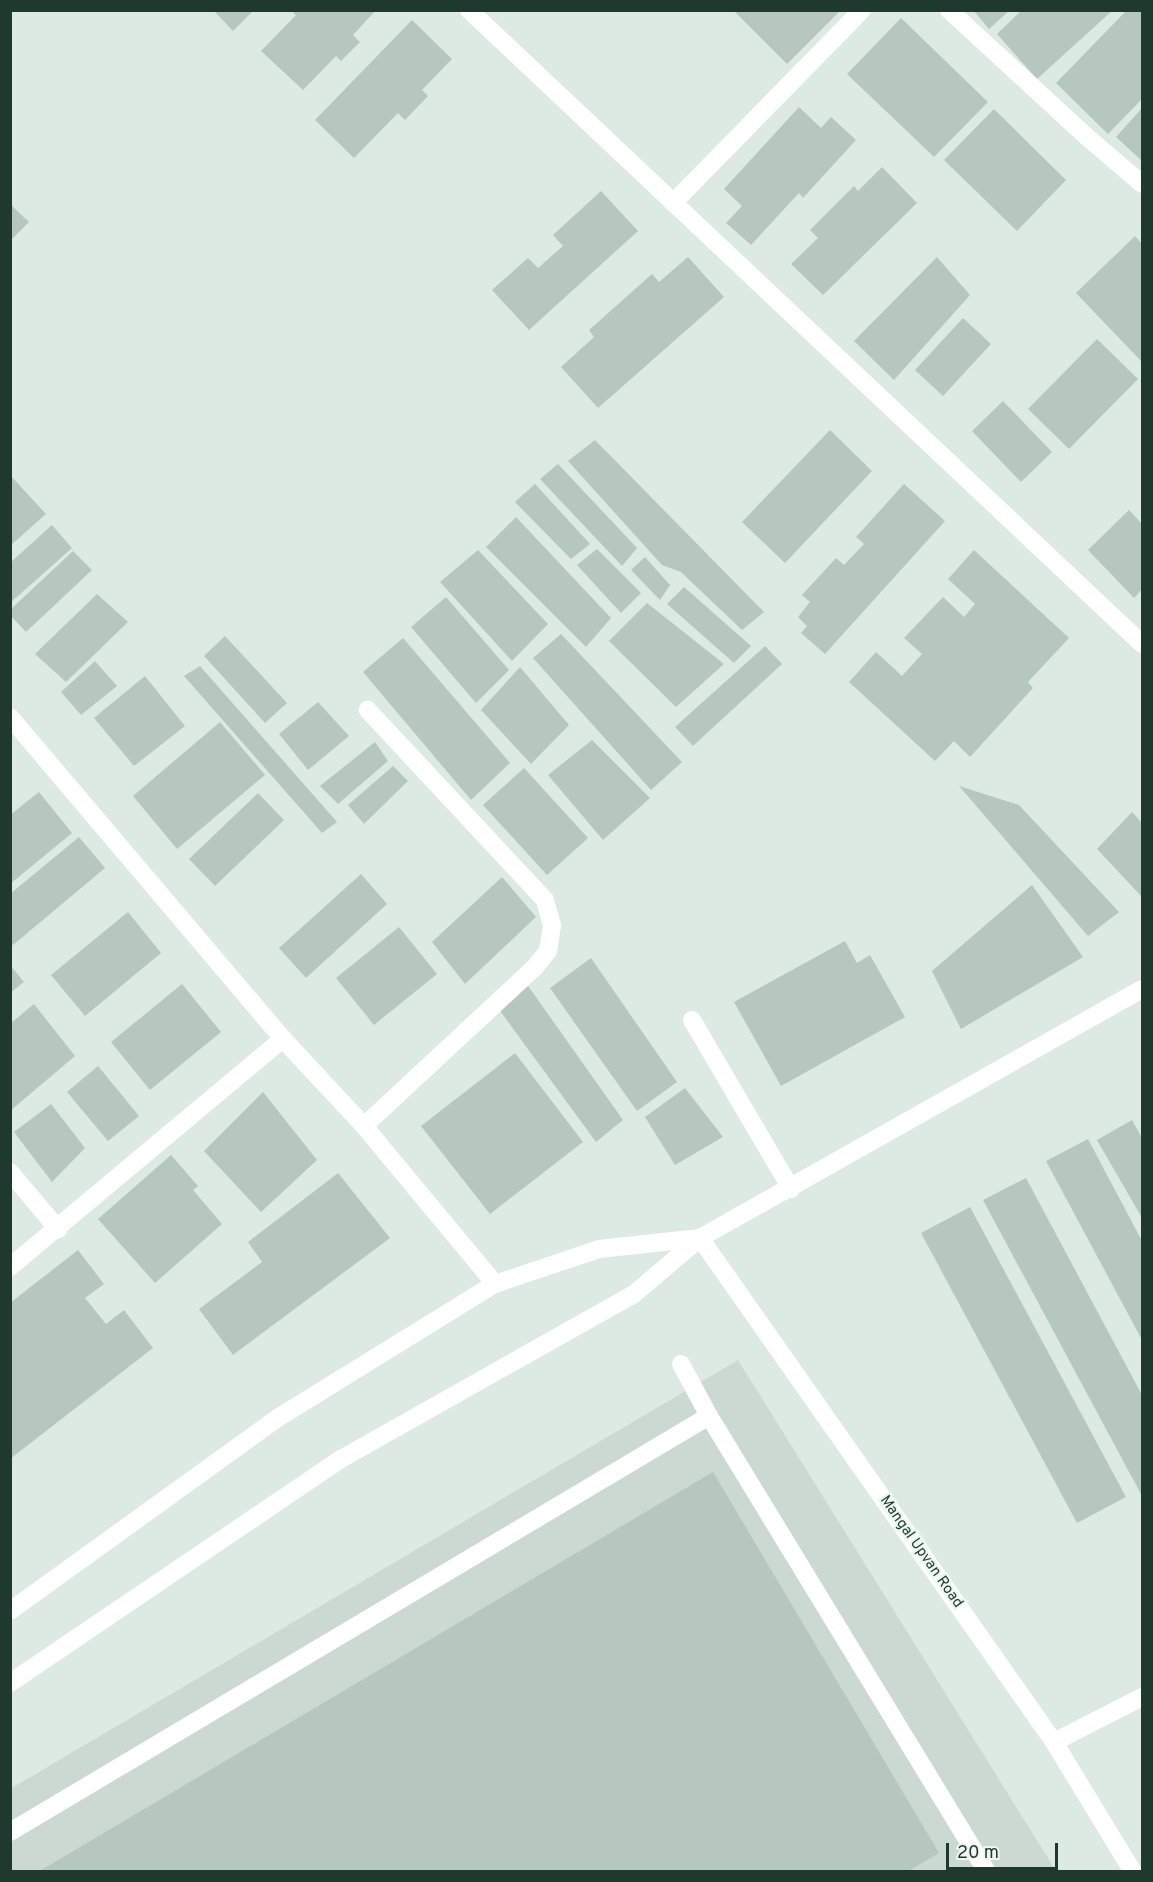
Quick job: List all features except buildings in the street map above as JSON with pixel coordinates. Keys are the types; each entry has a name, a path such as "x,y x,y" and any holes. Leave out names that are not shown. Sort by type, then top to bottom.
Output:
{"street":[{"path":"469,10 1143,644"},
{"path":"673,203 862,10"},
{"path":"949,10 1087,137 1143,184"},
{"path":"364,1126 535,967 548,951 552,925 545,900 368,710"},
{"path":"10,717 283,1039 364,1126 495,1284"},
{"path":"10,1683 341,1459 634,1294 700,1239 1143,989"},
{"path":"692,1020 791,1189"},
{"path":"10,1267 283,1039"},
{"path":"10,1172 58,1229"},
{"path":"10,1611 276,1419 495,1284 599,1249 700,1239"},
{"name":"Mangal Upvan Road","path":"700,1239 1054,1742 1133,1872"},
{"path":"681,1364 709,1416 987,1872"},
{"path":"10,1832 709,1416"},
{"path":"1054,1742 1143,1696"}],"shaded area":[{"path":"738,1360 1056,1871 11,1871 10,1789"}]}
